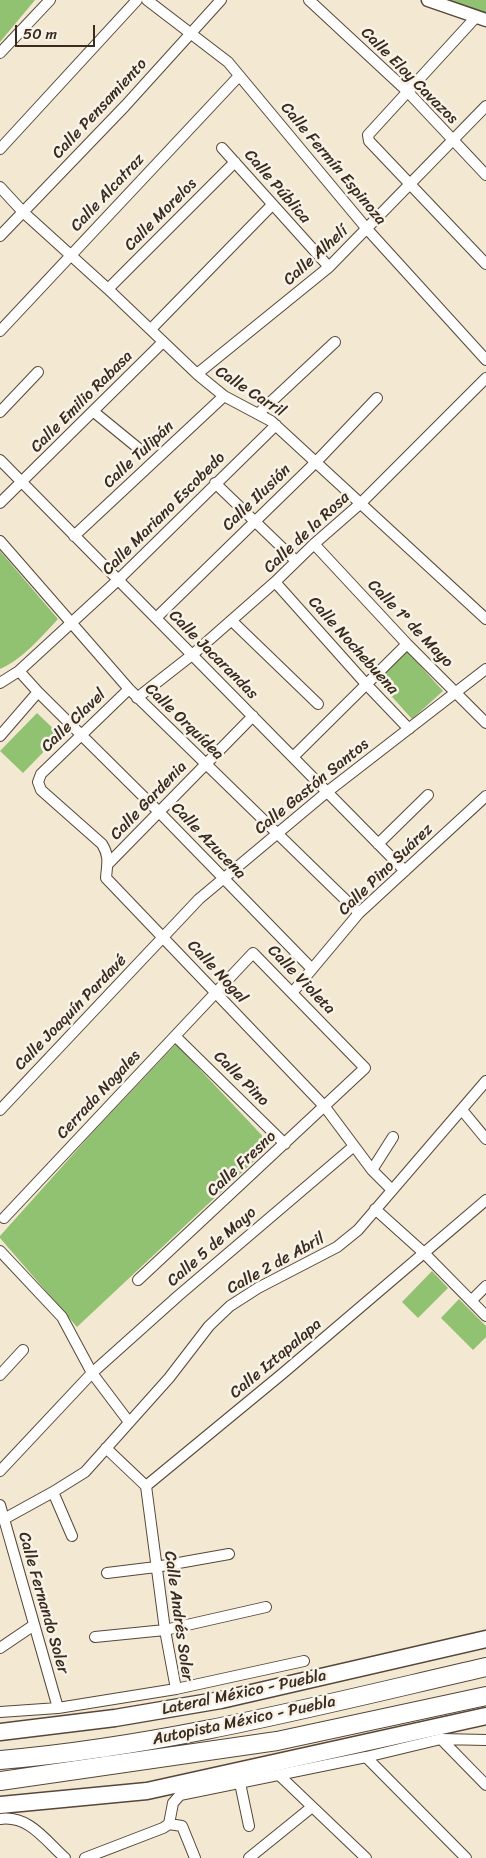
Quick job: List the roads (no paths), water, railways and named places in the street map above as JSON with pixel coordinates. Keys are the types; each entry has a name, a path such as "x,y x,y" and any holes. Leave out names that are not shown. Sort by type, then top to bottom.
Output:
{"highway":[{"name":"Lateral México - Puebla","path":"0,1732 124,1716 220,1700 486,1639"},
{"name":"Autopista México - Puebla","path":"0,1760 119,1746 197,1732 486,1667"},
{"name":"Autopista México - Puebla","path":"0,1780 278,1741 486,1696"},
{"path":"0,1805 19,1811 147,1790 486,1716"}],"street":[{"path":"0,53 50,0"},
{"path":"0,149 137,0"},
{"name":"Calle Fermín Espinoza","path":"147,0 228,62 368,229 486,360"},
{"name":"Calle Pensamiento","path":"0,236 221,0"},
{"name":"Calle Eloy Cavazos","path":"309,0 407,91 486,175"},
{"path":"428,0 481,19 407,91 372,129 368,134 369,141 486,264"},
{"name":"Calle Alcatraz","path":"0,331 239,76"},
{"name":"Calle Alhelí","path":"197,374 329,267 486,106"},
{"name":"Calle Pública","path":"222,148 329,267"},
{"name":"Calle Morelos","path":"108,289 235,162"},
{"name":"Calle Carril","path":"0,187 23,212 108,289 197,374 224,396 260,414 276,425 486,619"},
{"path":"150,329 272,205"},
{"name":"Calle Emilio Rabasa","path":"22,482 163,342"},
{"path":"260,414 335,342"},
{"path":"0,412 38,372"},
{"name":"Calle de la Rosa","path":"137,698 192,655 275,582 314,544 361,503 486,378"},
{"name":"Calle Tulipán","path":"74,536 224,396"},
{"name":"Calle Ilusión","path":"156,618 316,462 377,398"},
{"path":"94,412 138,448"},
{"name":"Calle Mariano Escobedo","path":"0,683 19,671 118,580 276,425"},
{"name":"Calle Jacarandas","path":"0,460 405,871"},
{"path":"0,504 22,482"},
{"path":"215,483 296,561"},
{"name":"Calle Orquídea","path":"0,541 128,689 359,913"},
{"name":"Calle 1º de Mayo","path":"314,544 407,644 486,723"},
{"name":"Calle Nochebuena","path":"275,582 409,729"},
{"path":"232,621 318,704"},
{"path":"293,757 407,644"},
{"name":"Calle Gastón Santos","path":"163,937 199,899 277,833 486,669"},
{"name":"Calle Azucena","path":"19,671 312,969"},
{"name":"Calle Clavel","path":"41,774 128,689"},
{"path":"0,736 38,692"},
{"name":"Calle Gardenia","path":"109,863 253,716"},
{"name":"Calle Nogal","path":"41,774 38,782 41,790 102,844 107,852 109,863 106,878 325,1107 372,1170 392,1190"},
{"path":"378,844 428,795"},
{"name":"Calle Pino Suárez","path":"292,992 359,913 486,796"},
{"name":"Calle Joaquín Pardavé","path":"0,1110 163,937"},
{"name":"Calle Violeta","path":"215,992 253,953 365,1068"},
{"name":"Cerrada Nogales","path":"4,1218 215,992"},
{"name":"Calle Pino","path":"175,1036 285,1144"},
{"name":"Calle Fresno","path":"138,1280 365,1068"},
{"name":"Calle 2 de Abril","path":"4,1519 53,1492 84,1472 169,1378 209,1326 230,1306 258,1288 337,1247 358,1230 486,1081"},
{"path":"462,1110 486,1139"},
{"path":"372,1170 393,1137"},
{"name":"Calle 5 de Mayo","path":"0,1471 92,1373 178,1296 354,1146"},
{"name":"Calle Iztapalapa","path":"146,1486 282,1374 486,1200"},
{"path":"375,1209 424,1253 486,1316"},
{"path":"0,1251 62,1317 92,1373 129,1422"},
{"path":"472,1300 486,1286"},
{"path":"0,1375 23,1350"},
{"path":"106,1448 146,1486"},
{"name":"Calle Andrés Soler","path":"0,1712 58,1708 176,1689 165,1630 146,1486"},
{"path":"53,1492 72,1536"},
{"name":"Calle Fernando Soler","path":"0,1506 58,1708"},
{"path":"107,1573 156,1567 229,1554"},
{"path":"95,1637 165,1630 266,1607"},
{"path":"0,1648 34,1625"},
{"path":"176,1689 304,1661"},
{"path":"441,1739 486,1785"},
{"path":"169,1824 173,1803 180,1794 279,1776 441,1739 486,1740"},
{"path":"366,1757 466,1858"},
{"path":"279,1776 366,1858"},
{"path":"240,1783 249,1826"},
{"path":"248,1858 312,1807"},
{"path":"0,1819 10,1818 19,1811 27,1823 65,1858"},
{"path":"84,1858 169,1824 182,1826 195,1858"}]}
